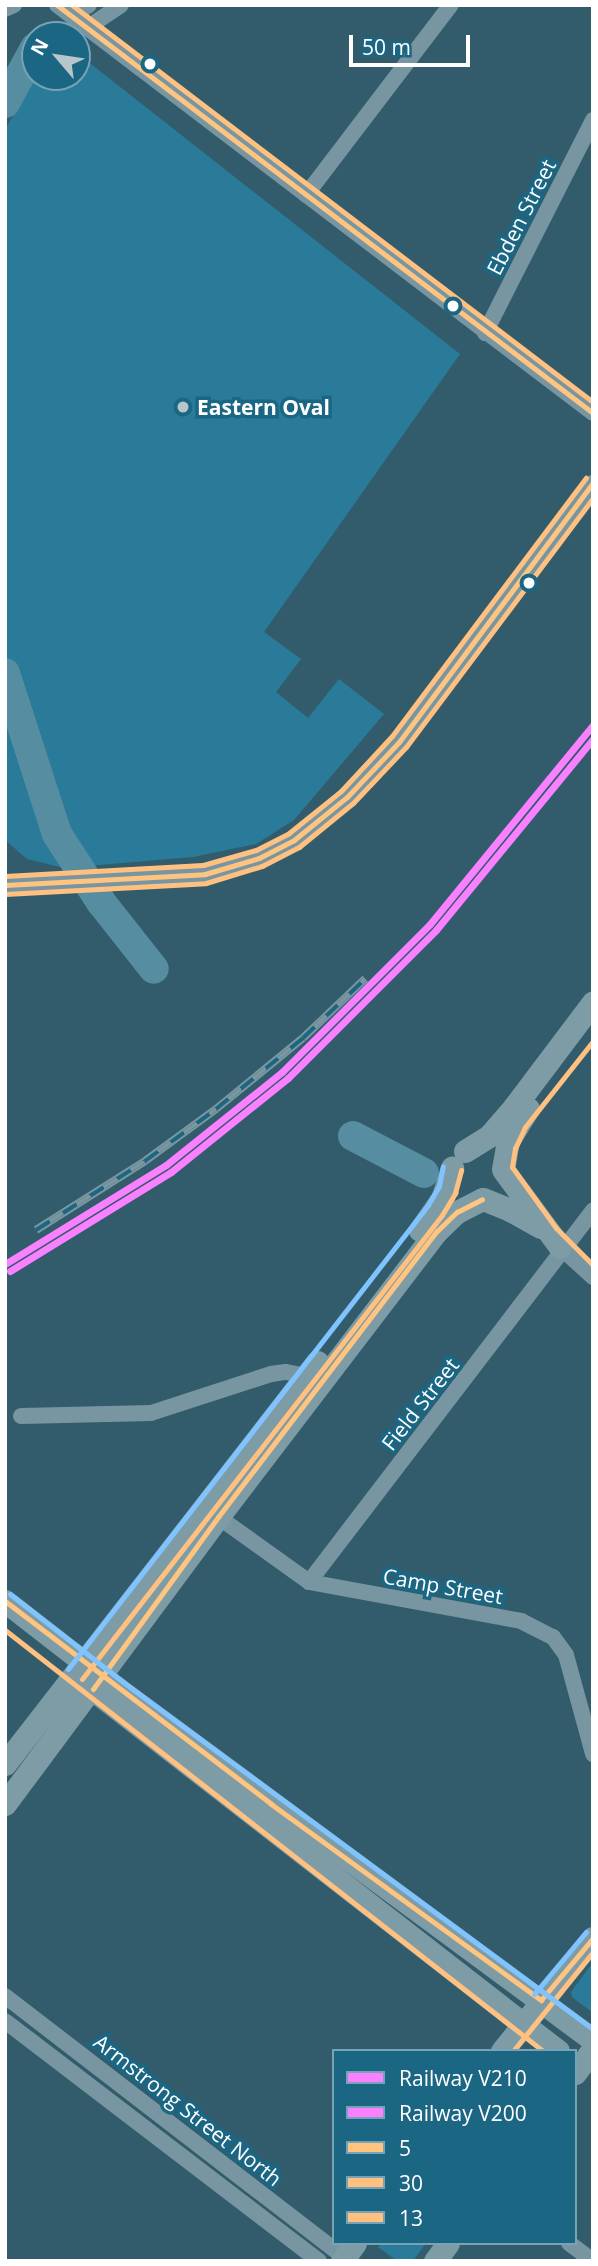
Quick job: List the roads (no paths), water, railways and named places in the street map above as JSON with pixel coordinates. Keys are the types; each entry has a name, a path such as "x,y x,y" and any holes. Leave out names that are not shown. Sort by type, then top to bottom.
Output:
{"main road":[{"path":"5,1804 89,1675 211,1512 307,1376 435,1210 447,1189 458,1159 489,1136 514,1107 593,1002"},
{"path":"211,1512 442,1224 457,1212 496,1192 508,1141 519,1122 593,1026"},
{"path":"473,1148 489,1150 496,1155 503,1170 557,1244 508,1209 482,1199 469,1199 458,1192 452,1181 458,1159 473,1148"},
{"path":"5,1601 89,1675 556,2049"},
{"path":"5,1619 89,1675 593,2040"},
{"path":"5,1764 89,1675"},
{"path":"504,2049 593,1938"},
{"path":"435,2261 447,2245"}],"street":[{"path":"5,9 14,5"},
{"path":"64,10 89,5"},
{"path":"91,25 121,5"},
{"path":"306,195 451,5"},
{"path":"64,10 78,21"},
{"path":"91,31 593,413"},
{"name":"Ebden Street","path":"485,333 593,120"},
{"path":"5,885 187,876 220,871 278,849 324,818 379,764 422,714 593,483"},
{"name":"Field Street","path":"309,1581 557,1244 593,1210"},
{"path":"557,1244 593,1278"},
{"path":"21,1416 151,1413 271,1374 286,1372 307,1376"},
{"name":"Camp Street","path":"211,1512 309,1581 521,1621 545,1632 559,1642 566,1655 593,1754"},
{"name":"Armstrong Street North","path":"5,1996 332,2244"},
{"name":"Armstrong Street North","path":"5,2021 319,2261"},
{"path":"74,2074 87,2059"},
{"name":"Armstrong Street North","path":"333,2245 348,2256"},
{"path":"572,2245 593,2261"}],"waterway":[{"path":"5,103 21,74"},
{"path":"5,673 57,834 101,902 154,969"},
{"path":"353,1136 424,1173"}],"railway":[{"path":"36,1230 145,1161 216,1109 303,1038 365,979"}],"rail line":[{"name":"V210","path":"5,1264 166,1165 282,1072 430,924 593,725"},
{"name":"V200","path":"10,1271 171,1172 288,1078 436,930 593,739"}],"place":[{"name":"Eastern Oval","path":"183,407"}]}
